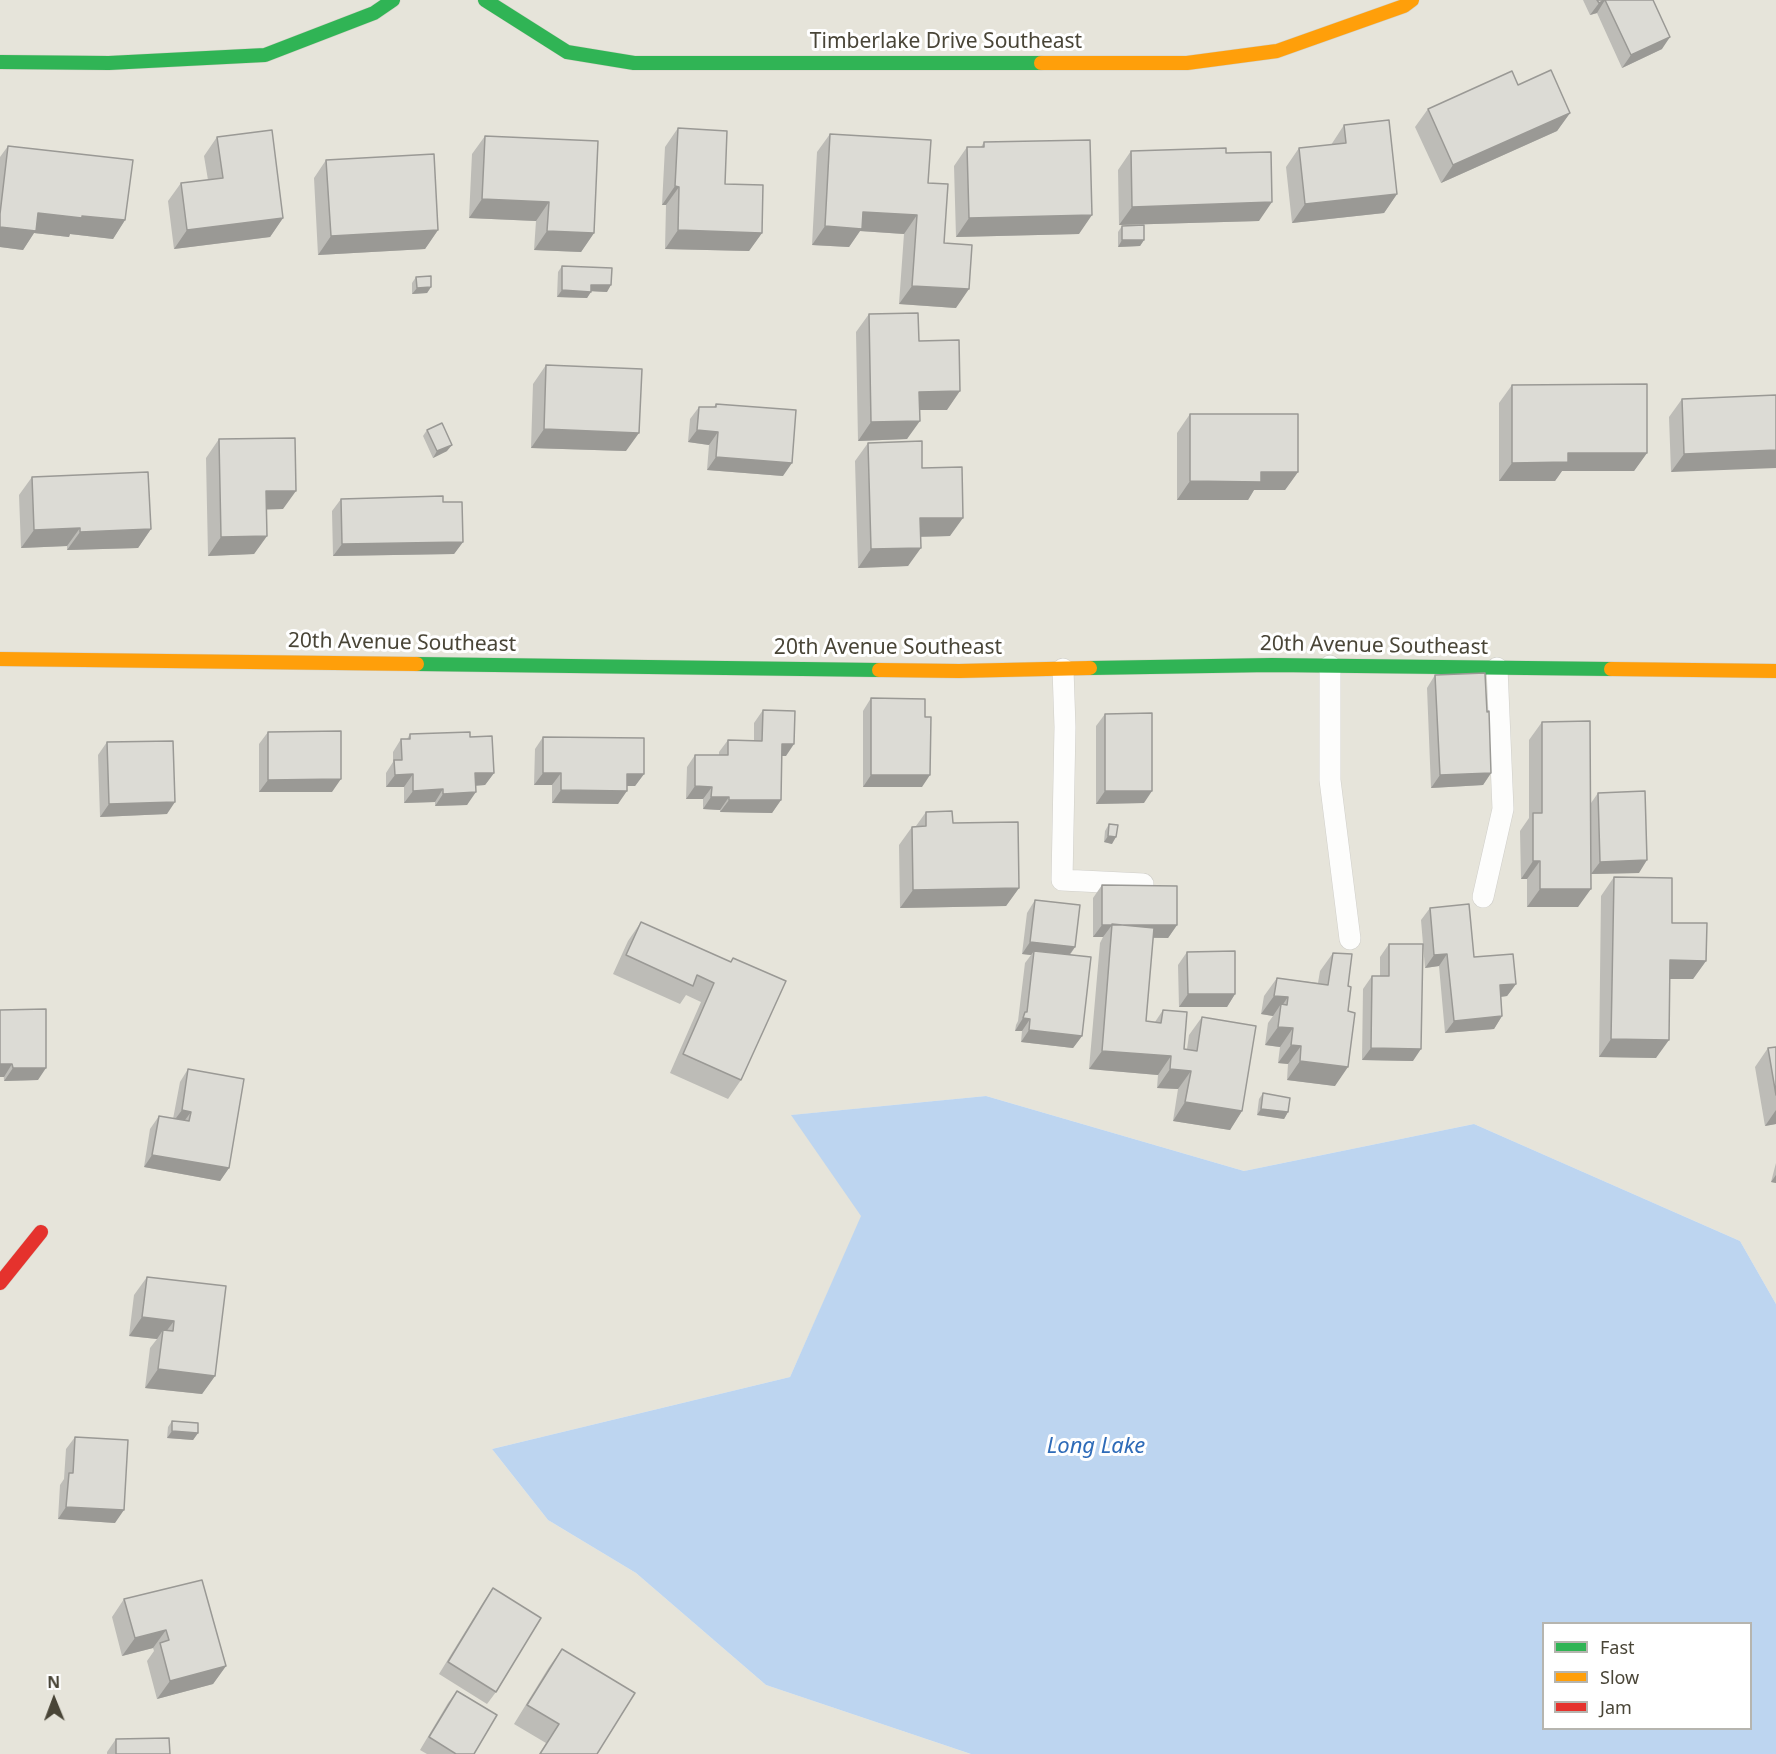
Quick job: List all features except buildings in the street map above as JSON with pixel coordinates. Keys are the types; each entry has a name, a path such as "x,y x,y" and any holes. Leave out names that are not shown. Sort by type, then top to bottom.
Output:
{"street":[{"path":"0,62 109,63 265,55 374,13 393,0"},
{"name":"Timberlake Drive Southeast","path":"485,0 567,52 634,63 1187,63 1277,51 1404,6 1412,0"},
{"name":"20th Avenue Southeast","path":"0,659 959,671 1272,665 1776,671"},
{"path":"0,1283 41,1232"}],"lane":[{"path":"1330,666 1330,780 1350,939"},
{"path":"1483,897 1503,809 1497,668"},
{"path":"1064,669 1062,880 1143,884"}],"shaded area":[{"path":"0,0 1776,0 1776,1304 1740,1241 1474,1124 1244,1171 986,1096 792,1115 862,1216 790,1377 492,1449 548,1520 636,1573 766,1685 971,1754 0,1754"}],"water":[{"name":"Long Lake","path":"986,1096 1244,1171 1474,1124 1740,1241 1776,1304 1776,1754 971,1754 766,1685 636,1573 548,1520 492,1449 790,1377 861,1216 791,1115"}],"traffic: fast":[{"path":"0,62 109,63 265,55 374,13 393,0"},
{"path":"485,0 567,52 634,63 1041,63"},
{"path":"417,664 879,670"},
{"path":"1090,668 1272,665 1611,669"}],"traffic: slow":[{"path":"1041,63 1187,63 1277,51 1404,6 1412,0"},
{"path":"0,659 417,664"},
{"path":"879,670 1090,668"},
{"path":"1611,669 1776,671"}],"traffic: jam":[{"path":"0,1283 41,1232"}]}
